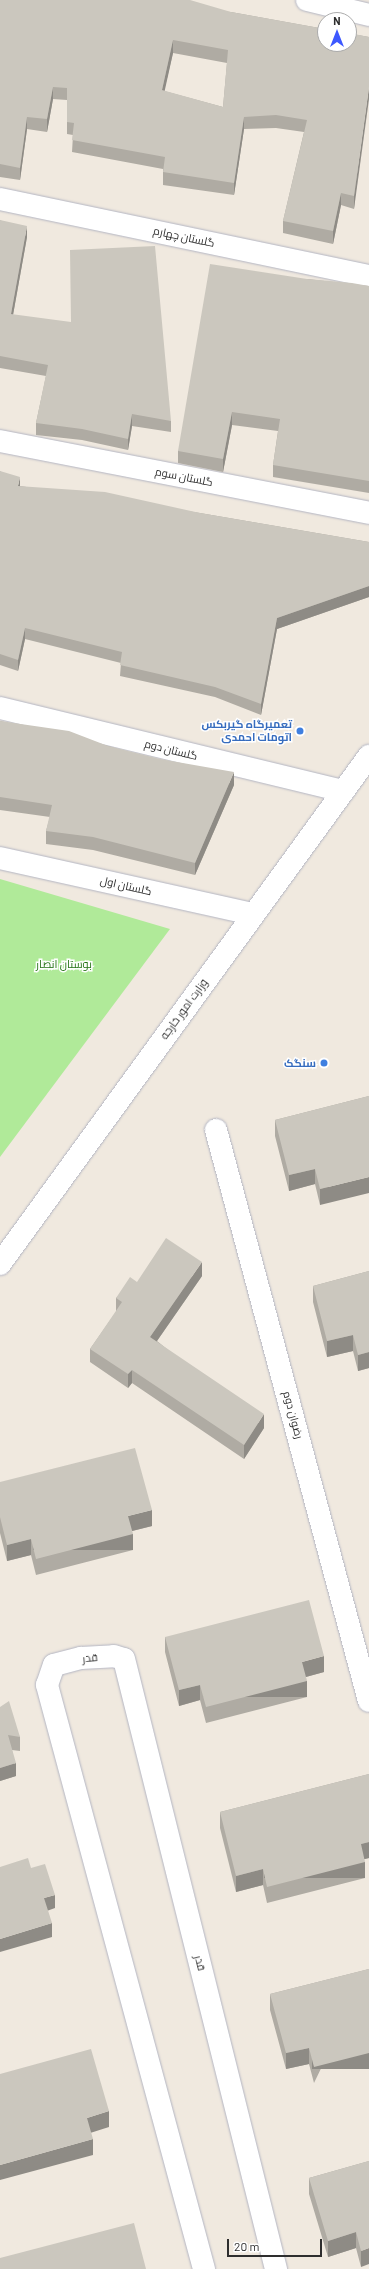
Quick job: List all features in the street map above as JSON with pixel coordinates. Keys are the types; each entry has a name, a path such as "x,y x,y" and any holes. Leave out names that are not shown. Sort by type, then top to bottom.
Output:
{"street":[{"path":"308,0 369,15"},
{"name":"گلستان چهارم","path":"0,199 369,276"},
{"name":"گلستان سوم","path":"0,441 369,514"},
{"name":"گلستان دوم","path":"0,708 343,791"},
{"name":"وزارت امور خارجه","path":"0,1264 369,756"},
{"name":"گلستان اول","path":"0,858 253,914"},
{"name":"رضوان دوم","path":"216,1130 369,1701"},
{"name":"قدر","path":"204,2269 47,1685 54,1665 81,1658 114,1656 124,1659 276,2269"}],"green space":[{"name":"بوستان انصار","path":"0,879 170,929 0,1157"}],"building":[{"path":"0,0 190,0 231,12 317,28 317,52 357,52 357,35 369,37 369,87 354,196 341,193 333,231 283,221 307,120 276,115 244,117 234,183 163,172 165,157 72,140 74,123 67,122 67,88 53,87 47,119 27,117 20,168 0,164","holes":["173,40 228,50 223,107 162,90"]},
{"path":"0,220 27,226 11,314 71,322 70,250 155,246 171,421 132,414 128,439 82,429 36,423 48,365 0,356"},
{"path":"210,264 307,279 369,286 369,481 273,465 280,419 232,412 223,459 178,451"},
{"path":"0,471 20,477 18,486 105,492 200,513 369,542 369,586 277,618 261,704 215,687 120,665 122,652 25,628 18,660 0,654"},
{"path":"0,721 69,731 108,746 160,759 234,772 195,863 93,837 46,831 52,805 0,797"},
{"path":"369,1096 369,1177 320,1189 315,1169 289,1175 275,1120"},
{"path":"166,1238 202,1262 150,1337 264,1414 244,1445 132,1370 128,1374 90,1349 122,1302 116,1298 130,1277 137,1282"},
{"path":"369,1271 369,1352 358,1355 353,1335 327,1341 313,1286"},
{"path":"135,1448 152,1510 128,1516 133,1534 36,1559 31,1539 7,1545 0,1517 0,1482"},
{"path":"309,1600 324,1656 302,1662 307,1681 206,1707 200,1685 179,1690 165,1637"},
{"path":"9,1701 20,1737 8,1735 16,1763 0,1768 0,1707"},
{"path":"369,1774 369,1842 361,1844 365,1862 267,1887 263,1869 236,1876 220,1812"},
{"path":"28,1858 31,1868 45,1864 55,1895 44,1898 52,1923 0,1939 0,1867"},
{"path":"369,1969 369,2053 314,2067 309,2048 286,2053 270,1994"},
{"path":"91,2049 109,2111 87,2118 93,2139 0,2165 0,2074"},
{"path":"369,2161 369,2248 361,2251 356,2232 328,2241 309,2178"},
{"path":"134,2223 146,2269 0,2269 0,2258"}],"place":[{"name":"تعمیرگاه گیربکس اتومات احمدی","path":"300,731"},
{"name":"سنگک","path":"324,1063"}]}
